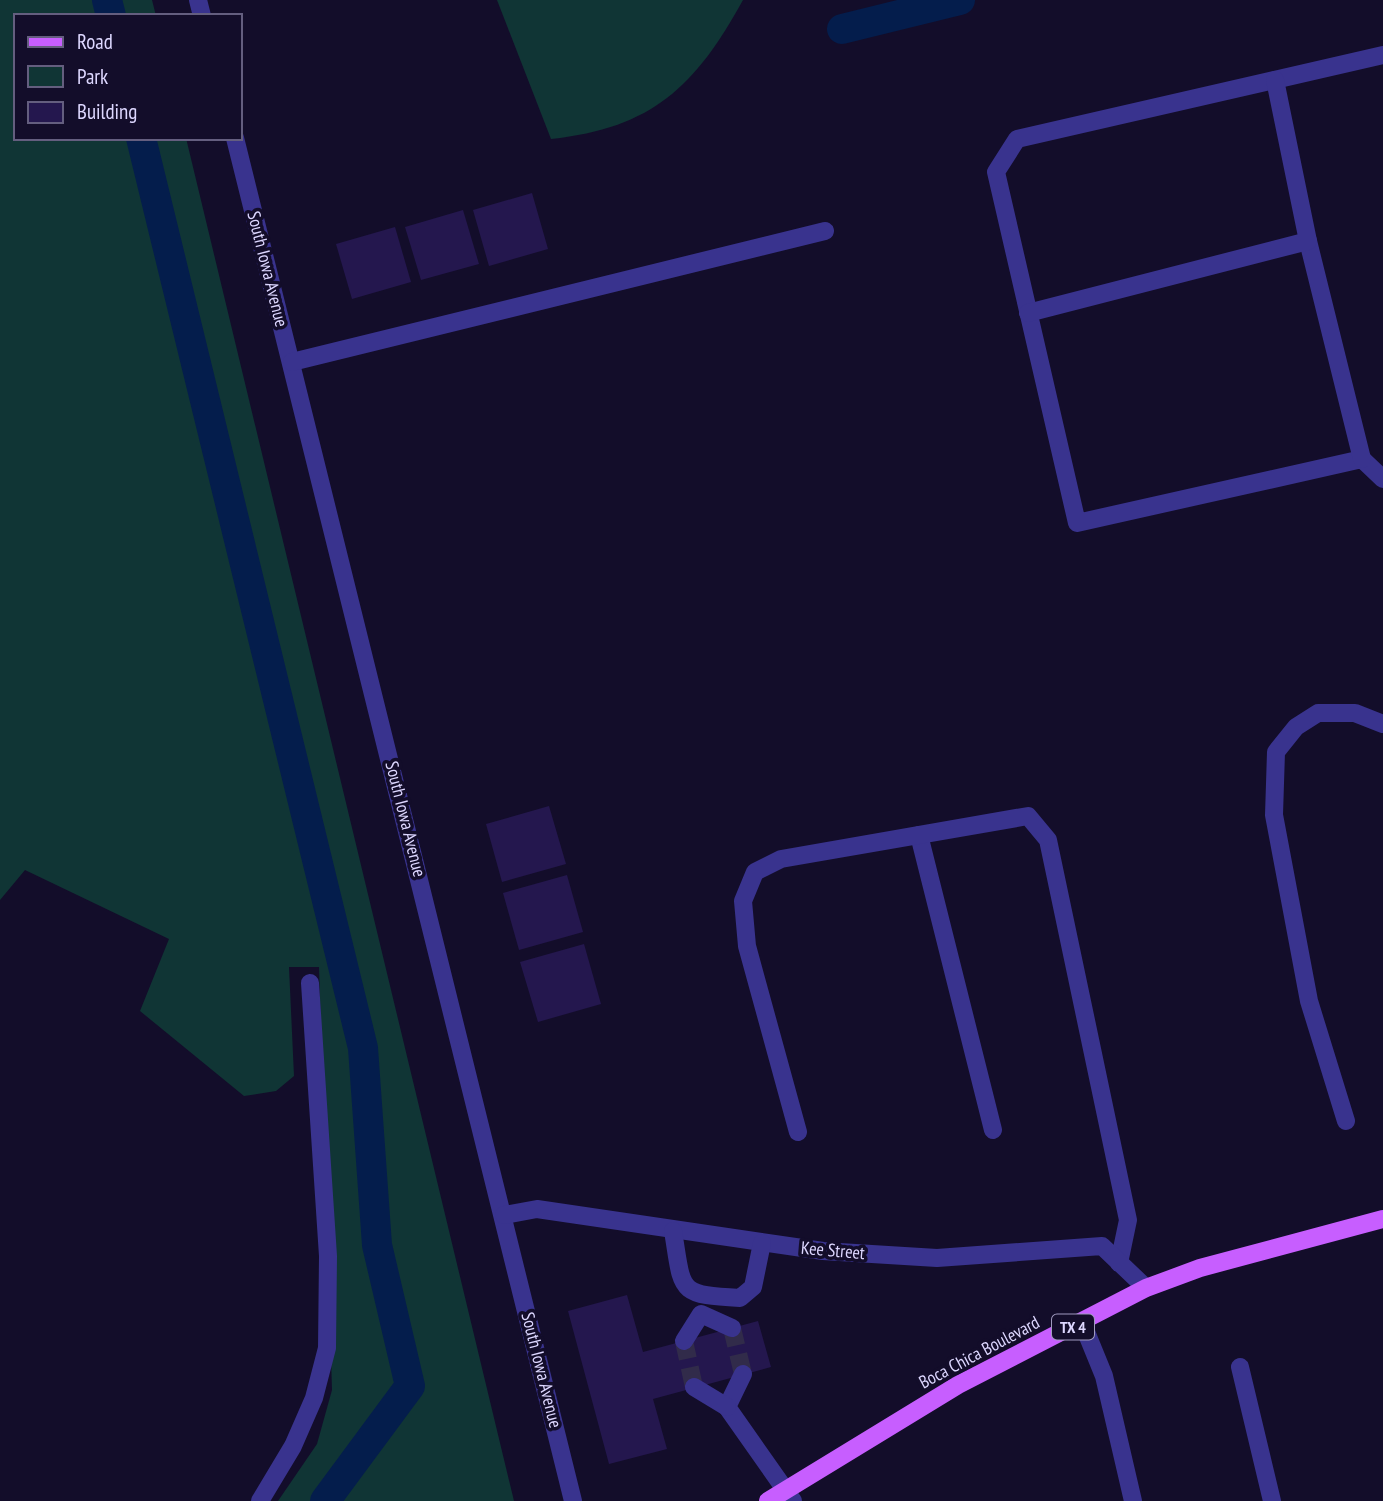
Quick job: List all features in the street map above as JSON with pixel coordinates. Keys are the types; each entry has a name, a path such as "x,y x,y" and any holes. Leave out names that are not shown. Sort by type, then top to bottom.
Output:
{"main road":[{"name":"Boca Chica Boulevard","path":"768,1501 790,1495 958,1385 1146,1288 1200,1268 1383,1219"}],"street":[{"path":"1362,458 1077,523 996,172 1017,139 1383,55"},
{"path":"1275,80 1308,241 1362,458 1383,479"},
{"name":"South Iowa Avenue","path":"235,140 505,1215 573,1501"},
{"path":"292,362 825,231"},
{"path":"1028,313 1308,241"},
{"path":"1346,1121 1308,1001 1274,815 1276,752 1296,727 1318,713 1355,713 1383,724"},
{"path":"798,1132 747,946 743,901 755,872 782,859 1028,816 1048,840 1128,1220 1119,1263"},
{"path":"919,835 993,1130"},
{"path":"260,1501 293,1446 314,1398 327,1348 328,1256 310,983"},
{"name":"Kee Street","path":"505,1215 537,1209 822,1251 937,1258 1102,1246 1146,1288"},
{"path":"673,1231 681,1281 697,1296 701,1314 684,1341"},
{"path":"697,1296 740,1298 753,1287 762,1243"},
{"path":"701,1314 732,1328"},
{"path":"1082,1322 1104,1376 1133,1501"},
{"path":"1240,1367 1272,1501"},
{"path":"727,1407 743,1374"},
{"path":"694,1387 727,1407 790,1495"}],"green space":[{"path":"0,0 152,0 156,14 14,14 14,140 186,140 514,1501 278,1501 317,1444 332,1390 319,967 289,967 294,1076 276,1091 244,1096 140,1011 169,939 25,870 0,900"},
{"path":"497,0 743,0 707,57 667,98 617,125 551,139"}],"building":[{"path":"532,193 548,249 489,266 473,210"},
{"path":"463,210 479,264 421,280 405,227"},
{"path":"395,227 411,282 352,299 336,244"},
{"path":"549,806 566,864 502,882 486,824"},
{"path":"567,875 583,932 519,950 503,893"},
{"path":"584,944 601,1004 538,1022 520,962"},
{"path":"627,1295 643,1352 758,1321 771,1367 653,1399 667,1449 609,1464 568,1311"}],"waterway":[{"path":"107,0 110,14"},
{"path":"842,29 960,0"},
{"path":"141,140 363,1048 377,1245 410,1386 325,1501"}],"tunnel":[{"path":"732,1328 743,1374"},
{"path":"684,1341 694,1387"}]}
